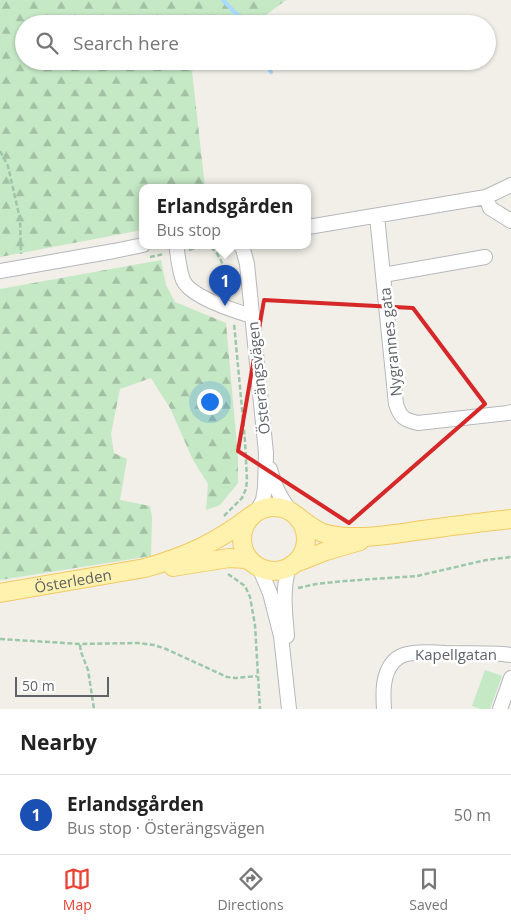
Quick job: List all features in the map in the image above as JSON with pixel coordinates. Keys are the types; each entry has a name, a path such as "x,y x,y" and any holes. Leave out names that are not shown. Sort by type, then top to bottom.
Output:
{"main road":[{"name":"Österleden","path":"145,568 200,549 220,538 254,514 267,508 277,507 294,514 315,530 330,535 355,537 511,519"},
{"path":"254,514 247,521 243,531 242,543 246,554 256,565"},
{"path":"291,565 302,553 306,538 303,526 294,514"},
{"name":"Österleden","path":"0,593 145,568 188,565 223,559 246,559 267,570 276,570 326,551 385,535"}],"street":[{"path":"311,227 486,197 511,185"},
{"path":"486,197 490,208 511,221"},
{"name":"Nygrannes gata","path":"377,216 398,411 408,421 418,423 511,412"},
{"path":"177,249 183,281 191,291 232,310 252,316"},
{"name":"Österängsvägen","path":"243,249 247,264 266,453 263,500 254,514"},
{"path":"0,271 114,251 144,251"},
{"name":"Nygrannes gata","path":"383,275 485,256"},
{"name":"Österängsvägen","path":"266,453 277,490 294,514"},
{"path":"256,565 270,593 281,636 289,709"},
{"path":"291,565 284,591 294,709"},
{"name":"Kapellgatan","path":"384,709 386,675 389,667 400,656 430,652 511,655"},
{"name":"Kapellgatan","path":"500,709 511,678"}],"path":[{"path":"0,151 8,166 20,219 21,254 24,267"},
{"path":"144,251 166,249"},
{"path":"212,249 220,259 228,278 245,441 247,480 242,498 221,520 219,526 220,538"},
{"path":"284,591 326,583 417,576 486,560 511,557"},
{"path":"223,559 227,573 244,586 250,597 255,625 260,709"},
{"path":"250,597 270,593"},
{"path":"0,639 80,644 138,643 154,645 227,677 257,676"},
{"path":"80,644 88,670 94,709"}],"highlighted area":[{"path":"264,300 413,308 485,404 349,523 238,451"}],"green space":[{"path":"0,0 286,0 266,15 15,15 15,70 193,70 205,184 139,184 139,231 0,257"},
{"path":"161,260 166,285 175,302 226,323 238,458 238,483 220,505 206,510 208,484 193,460 170,408 151,378 120,389 111,434 114,453 127,459 120,500 150,506 152,517 151,556 0,580 0,289"},
{"path":"485,670 502,676 490,709 480,709 472,706"}],"waterway":[{"path":"223,0 237,15"}],"place":[{"name":"Erlandsgården","path":"225,306"}]}
